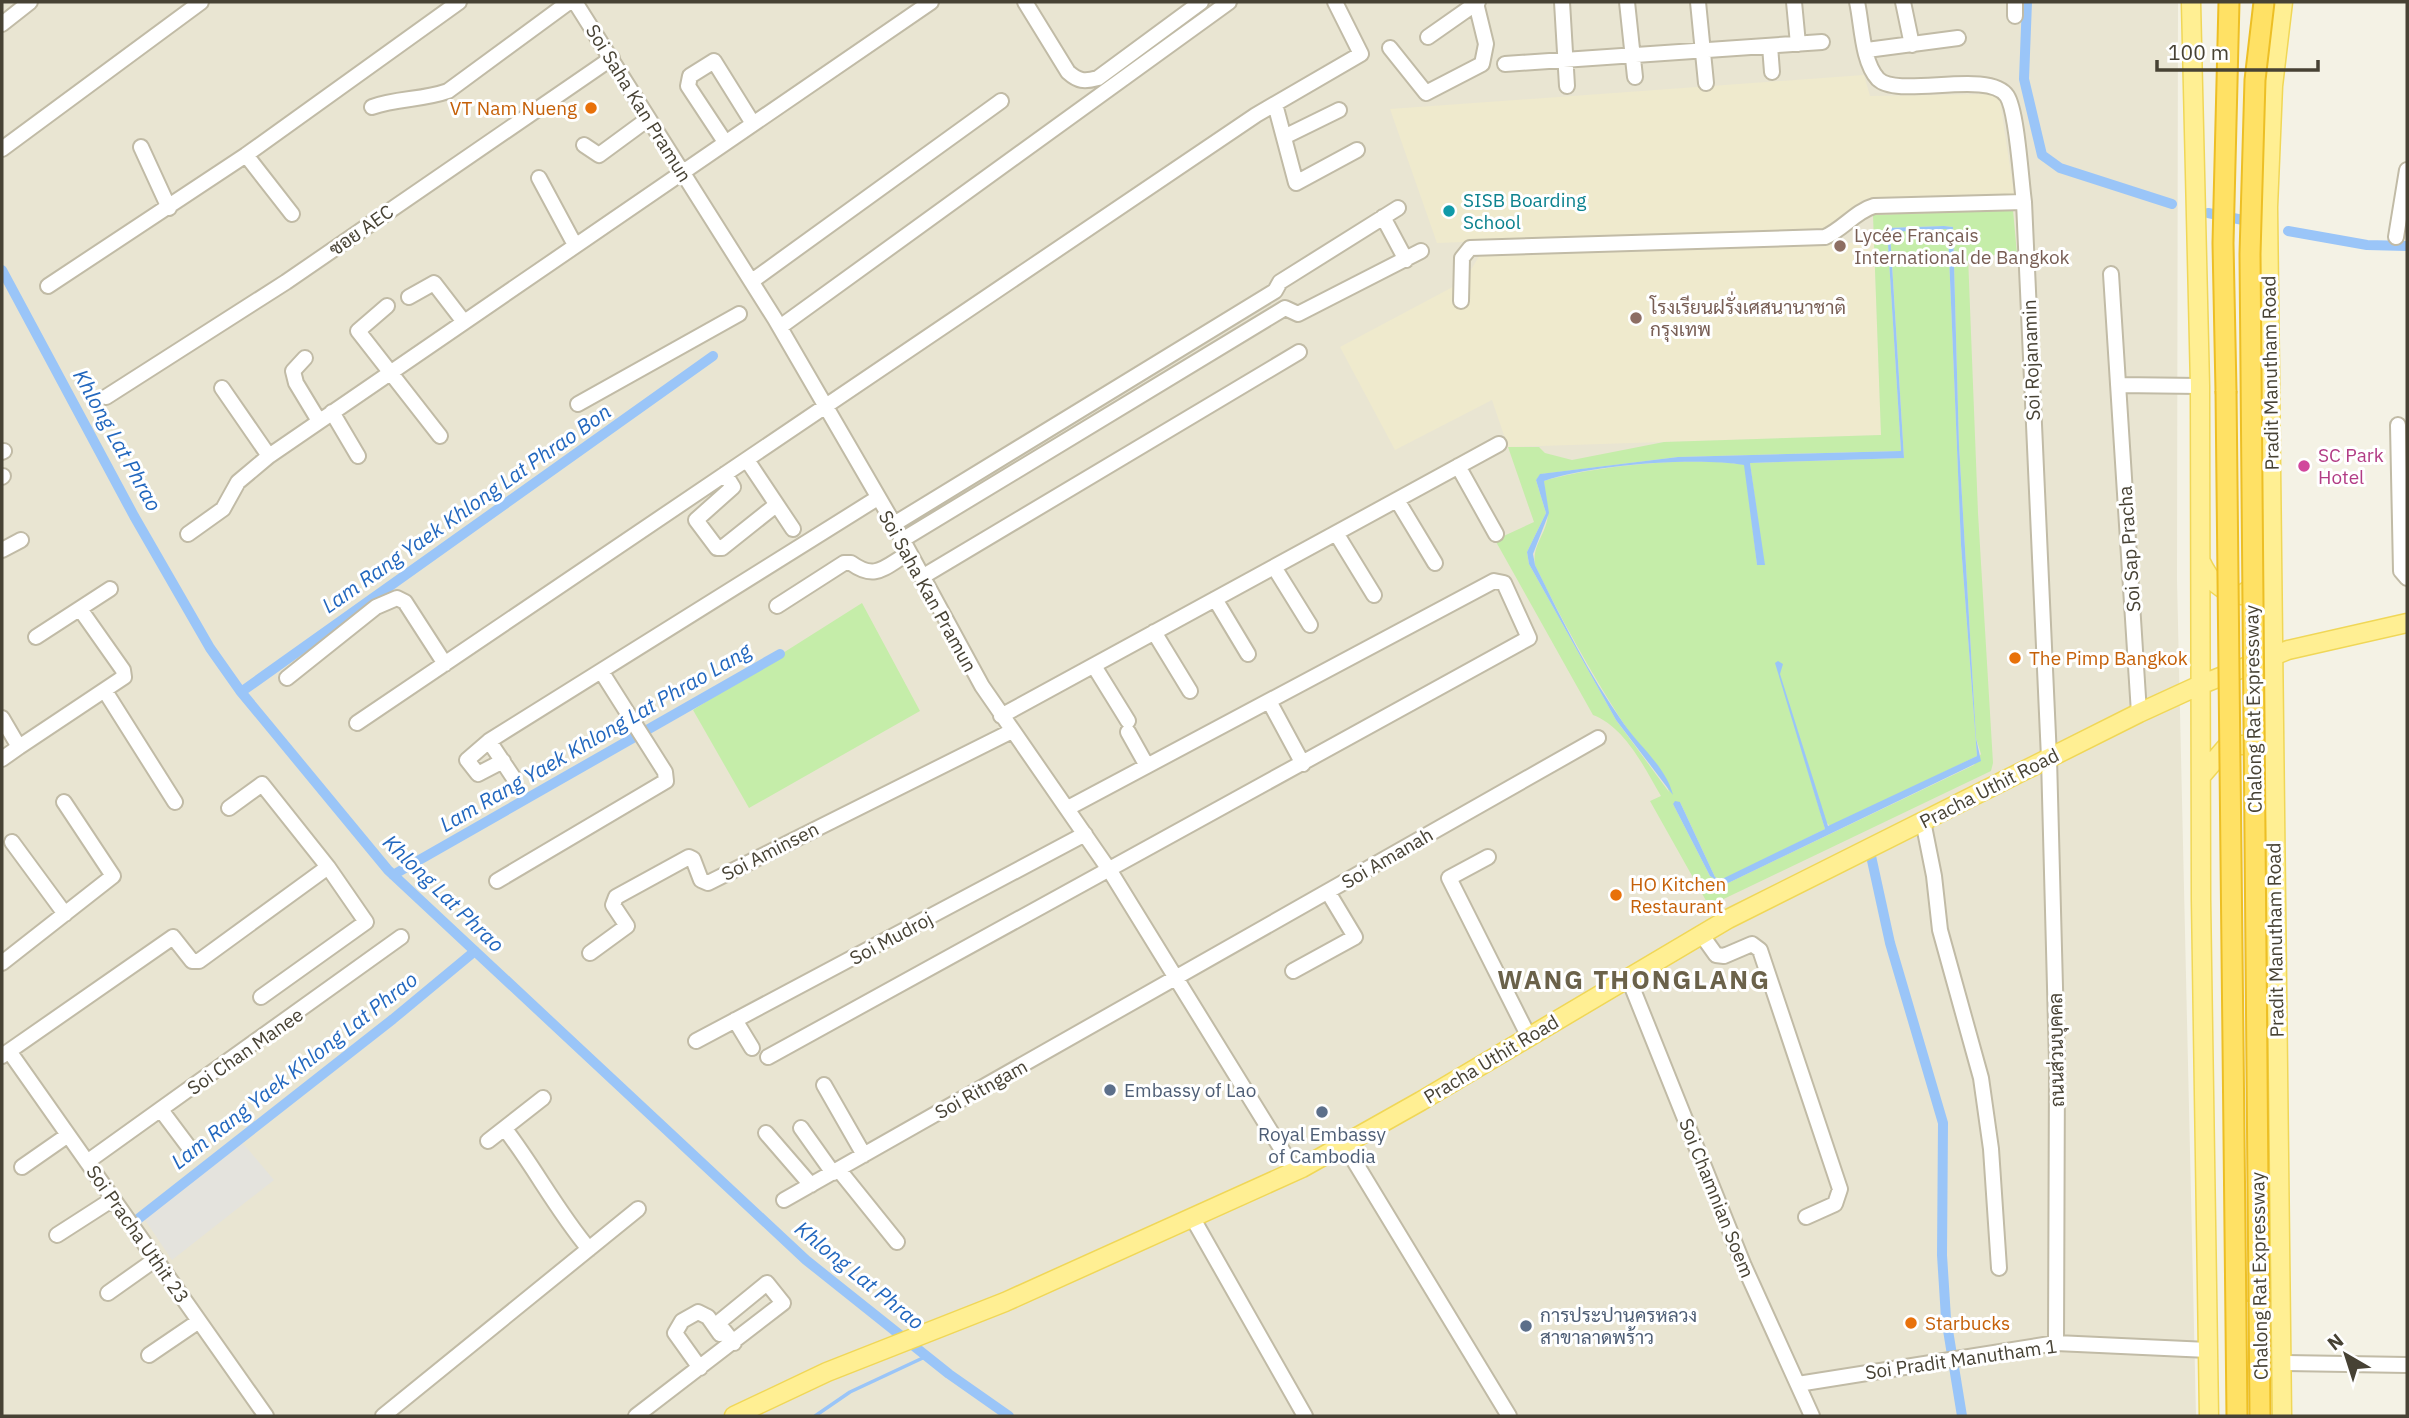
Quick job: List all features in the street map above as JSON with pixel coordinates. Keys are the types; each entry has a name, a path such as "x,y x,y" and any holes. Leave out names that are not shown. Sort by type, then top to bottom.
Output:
{"highway":[{"name":"Chalong Rat Expressway","path":"2260,1416 2250,242 2255,80 2264,2"},
{"name":"Chalong Rat Expressway","path":"2228,6 2223,243 2237,1416"}],"main road":[{"path":"2191,2 2200,386 2201,899 2209,1416"},
{"name":"Pradit Manutham Road","path":"2282,1416 2272,773 2274,556 2268,207 2273,86 2283,2"},
{"path":"2200,561 2219,588 2241,595 2263,579 2274,556"},
{"name":"Pracha Uthit Road","path":"746,1413 827,1372 986,1310 1295,1171 1702,934 2139,713 2273,656 2311,644 2407,623"},
{"path":"2202,775 2228,745 2249,745 2265,759 2272,773"}],"street":[{"path":"2,24 30,2"},
{"path":"2,149 201,2"},
{"path":"48,286 246,155 459,2"},
{"path":"372,107 392,100 435,96 448,91 569,2"},
{"name":"Soi Saha Kan Pramun","path":"575,2 780,327 1001,716 1110,871 1295,1171"},
{"path":"188,534 223,509 238,482 269,456 680,171 931,2"},
{"path":"1025,2 1068,72 1075,78 1087,81 1097,78 1201,2"},
{"path":"780,327 1229,2"},
{"path":"357,723 1275,104 1361,54 1335,2"},
{"path":"1390,48 1426,93 1482,64 1486,44 1477,2 1428,37"},
{"path":"1562,2 1567,86"},
{"path":"1627,2 1636,78"},
{"path":"1698,2 1706,83"},
{"path":"1794,2 1798,44"},
{"name":"Soi Rojanamin","path":"1857,2 1871,69 1879,80 1890,86 1996,87 2006,93 2011,102 2024,202 2049,758"},
{"path":"1903,2 1912,45"},
{"path":"1867,50 1958,38"},
{"path":"1505,64 1822,42"},
{"path":"1770,46 1772,72"},
{"name":"ซอย AEC","path":"106,397 286,282 612,58"},
{"path":"725,142 688,86 690,76 714,61 752,122"},
{"path":"752,281 1001,101"},
{"path":"1275,104 1296,183 1357,150"},
{"path":"1284,137 1339,110"},
{"path":"584,145 599,155 648,120"},
{"path":"141,147 169,208"},
{"path":"246,155 292,214"},
{"path":"2396,237 2407,170"},
{"path":"539,178 575,244"},
{"path":"1461,300 1462,258 1470,248 1825,237 1838,232 1864,209 1874,206 2024,202"},
{"path":"894,524 1275,291 1280,282 1398,208"},
{"path":"1383,217 1406,260"},
{"path":"1275,291 1285,308 1298,314 1421,251"},
{"name":"Soi Sap Pracha","path":"2111,274 2139,713"},
{"path":"409,297 434,283 464,322"},
{"path":"387,306 358,331 388,374 440,436"},
{"path":"777,606 844,563 851,563 863,572 873,573 956,507 1285,308"},
{"path":"579,404 739,314"},
{"path":"922,577 1299,352"},
{"path":"305,358 293,371 296,383 319,421"},
{"path":"1156,365 1167,380"},
{"path":"2118,385 2200,386"},
{"path":"222,388 269,456"},
{"path":"332,412 358,456"},
{"path":"2398,425 2401,571 2407,578"},
{"path":"1001,716 1499,444"},
{"path":"1024,446 1033,460"},
{"path":"747,460 793,529"},
{"path":"1458,467 1496,534"},
{"path":"725,474 734,485 732,489 696,522 717,548 722,548 776,505"},
{"path":"947,492 956,507"},
{"path":"502,761 479,774 467,762 475,751 489,741 876,499"},
{"path":"1397,500 1435,564"},
{"path":"1336,533 1374,595"},
{"path":"2,550 21,540"},
{"path":"1274,567 1310,625"},
{"path":"768,1057 1529,640 1504,583 1494,581 1068,808"},
{"path":"36,637 110,589"},
{"path":"287,678 376,607 397,598 405,602 445,664"},
{"path":"1215,599 1248,654"},
{"path":"2,758 122,680 124,672 80,609"},
{"path":"1154,632 1189,691"},
{"path":"1094,666 1147,766"},
{"path":"497,881 664,784 665,772 601,671"},
{"path":"105,691 174,802"},
{"path":"1269,701 1303,764"},
{"path":"2,718 19,747"},
{"name":"Soi Aminsen","path":"590,953 626,926 613,905 616,897 689,858 693,859 701,880 708,883 1012,731"},
{"name":"Soi Amanah","path":"1177,978 1598,738"},
{"path":"489,741 513,777"},
{"name":"ถนนส่วนบุคคล","path":"2049,758 2057,1063 2056,1343"},
{"path":"229,808 262,784 328,867 366,922 261,997"},
{"path":"2,963 111,880 114,874 64,803"},
{"path":"1923,821 1934,876 1940,930 1980,1078 1991,1149 1999,1268"},
{"name":"Soi Mudroj","path":"696,1041 1086,834"},
{"path":"12,842 65,914"},
{"path":"1488,857 1449,878 1529,1037"},
{"path":"6,1053 173,936 192,961 199,961 328,867"},
{"path":"1293,971 1355,937 1328,892"},
{"path":"1702,934 1710,952 1716,955 1724,956 1749,944 1760,950 1840,1189 1835,1204 1806,1217"},
{"name":"Soi Chan Manee","path":"87,1162 401,937"},
{"name":"Soi Chamnian Soem","path":"1628,977 1745,1266 1812,1416"},
{"name":"Soi Ritngam","path":"785,1200 1177,978"},
{"path":"735,1020 752,1048"},
{"name":"Soi Pracha Uthit 23","path":"6,1053 68,1135 266,1416"},
{"path":"824,1085 864,1155"},
{"path":"488,1141 543,1098"},
{"path":"161,1110 188,1146"},
{"path":"801,1128 897,1242"},
{"path":"505,1129 524,1155 554,1207 589,1249"},
{"path":"766,1133 811,1185"},
{"path":"22,1167 68,1135"},
{"path":"1344,1144 1508,1416"},
{"path":"57,1235 113,1199"},
{"path":"383,1416 638,1209"},
{"path":"1192,1217 1305,1416"},
{"path":"108,1293 156,1259"},
{"path":"636,1416 732,1344 783,1303 767,1283 718,1323 732,1344"},
{"path":"700,1368 675,1333 682,1321 698,1312 708,1317 732,1344"},
{"path":"149,1355 200,1321"},
{"name":"Soi Pradit Manutham 1","path":"1798,1384 2056,1343 2208,1350"},
{"path":"2281,1363 2407,1365"}],"shaded area":[{"path":"2,2 2178,2 2177,580 2196,1416 2,1416"},
{"path":"1864,75 1870,96 1999,94 2014,194 1862,200 1833,229 1437,243 1390,109"},
{"name":"โรงเรียนฝรั่งเศสนานาชาติ กรุงเทพ","path":"1874,242 1881,435 1508,447 1492,400 1395,450 1340,347 1464,281 1480,255"},
{"path":"242,1142 274,1180 172,1260 145,1220"}],"green space":[{"path":"2013,210 2017,254 1968,256 1978,513 1993,763 1991,771 1709,906 1650,801 1661,796 1648,773 1624,738 1593,715 1495,540 1534,522 1508,447 1539,447 1545,453 1572,460 1664,442 1881,435 1873,215","holes":["1953,227 1959,445 1976,738 1981,754 1974,765 1724,885 1710,876 1673,804 1680,802 1715,877 1724,880 1825,829 1805,760 1825,821 1831,827 1977,756 1961,545 1948,231 1890,231 1904,458 1750,463 1764,565 1757,565 1745,465 1724,462 1644,464 1589,471 1544,481 1548,516 1535,553 1535,565 1599,683 1628,730 1661,773 1669,792 1616,720 1529,564 1527,552 1546,513 1536,480 1541,474 1678,457 1901,451 1887,228"]},
{"path":"862,603 920,711 749,808 693,710"}],"water":[{"path":"1953,227 1959,445 1976,738 1981,761 1724,885 1710,876 1673,804 1675,801 1680,802 1715,877 1720,880 1825,829 1775,663 1778,661 1783,664 1780,674 1828,826 1977,756 1961,545 1948,231 1890,232 1904,458 1750,463 1765,565 1757,565 1744,465 1699,462 1643,464 1564,475 1544,481 1549,513 1533,554 1535,565 1599,686 1624,724 1659,766 1673,795 1616,720 1529,564 1527,552 1546,513 1536,480 1540,474 1678,457 1901,451 1887,228"}],"waterway":[{"path":"2027,2 2024,79 2042,155 2060,168 2172,204"},
{"path":"2208,213 2253,222"},
{"path":"2288,231 2367,245 2407,246"},
{"name":"Khlong Lat Phrao","path":"2,270 134,516 210,648 241,692 388,870 806,1260 949,1374 1009,1416"},
{"name":"Lam Rang Yaek Khlong Lat Phrao Bon","path":"241,692 713,356"},
{"name":"Lam Rang Yaek Khlong Lat Phrao Lang","path":"393,875 780,654"},
{"path":"1871,856 1890,943 1943,1123 1942,1255 1946,1318 1962,1416"},
{"name":"Lam Rang Yaek Khlong Lat Phrao","path":"138,1219 393,1019 475,951"},
{"path":"815,1416 850,1392 927,1356"}],"place":[{"name":"VT Nam Nueng","path":"591,108"},
{"name":"SISB Boarding School","path":"1449,211"},
{"name":"Lycée Français International de Bangkok","path":"1840,246"},
{"name":"โรงเรียนฝรั่งเศสนานาชาติ กรุงเทพ","path":"1636,318"},
{"name":"SC Park Hotel","path":"2304,466"},
{"name":"The Pimp Bangkok","path":"2015,658"},
{"name":"HO Kitchen Restaurant","path":"1616,895"},
{"name":"Embassy of Lao","path":"1110,1090"},
{"name":"Royal Embassy of Cambodia","path":"1322,1112"},
{"name":"Starbucks","path":"1911,1323"},
{"name":"การประปานครหลวง สาขาลาดพร้าว","path":"1526,1326"}],"district":[{"name":"WANG THONGLANG","path":"1634,979"}]}
